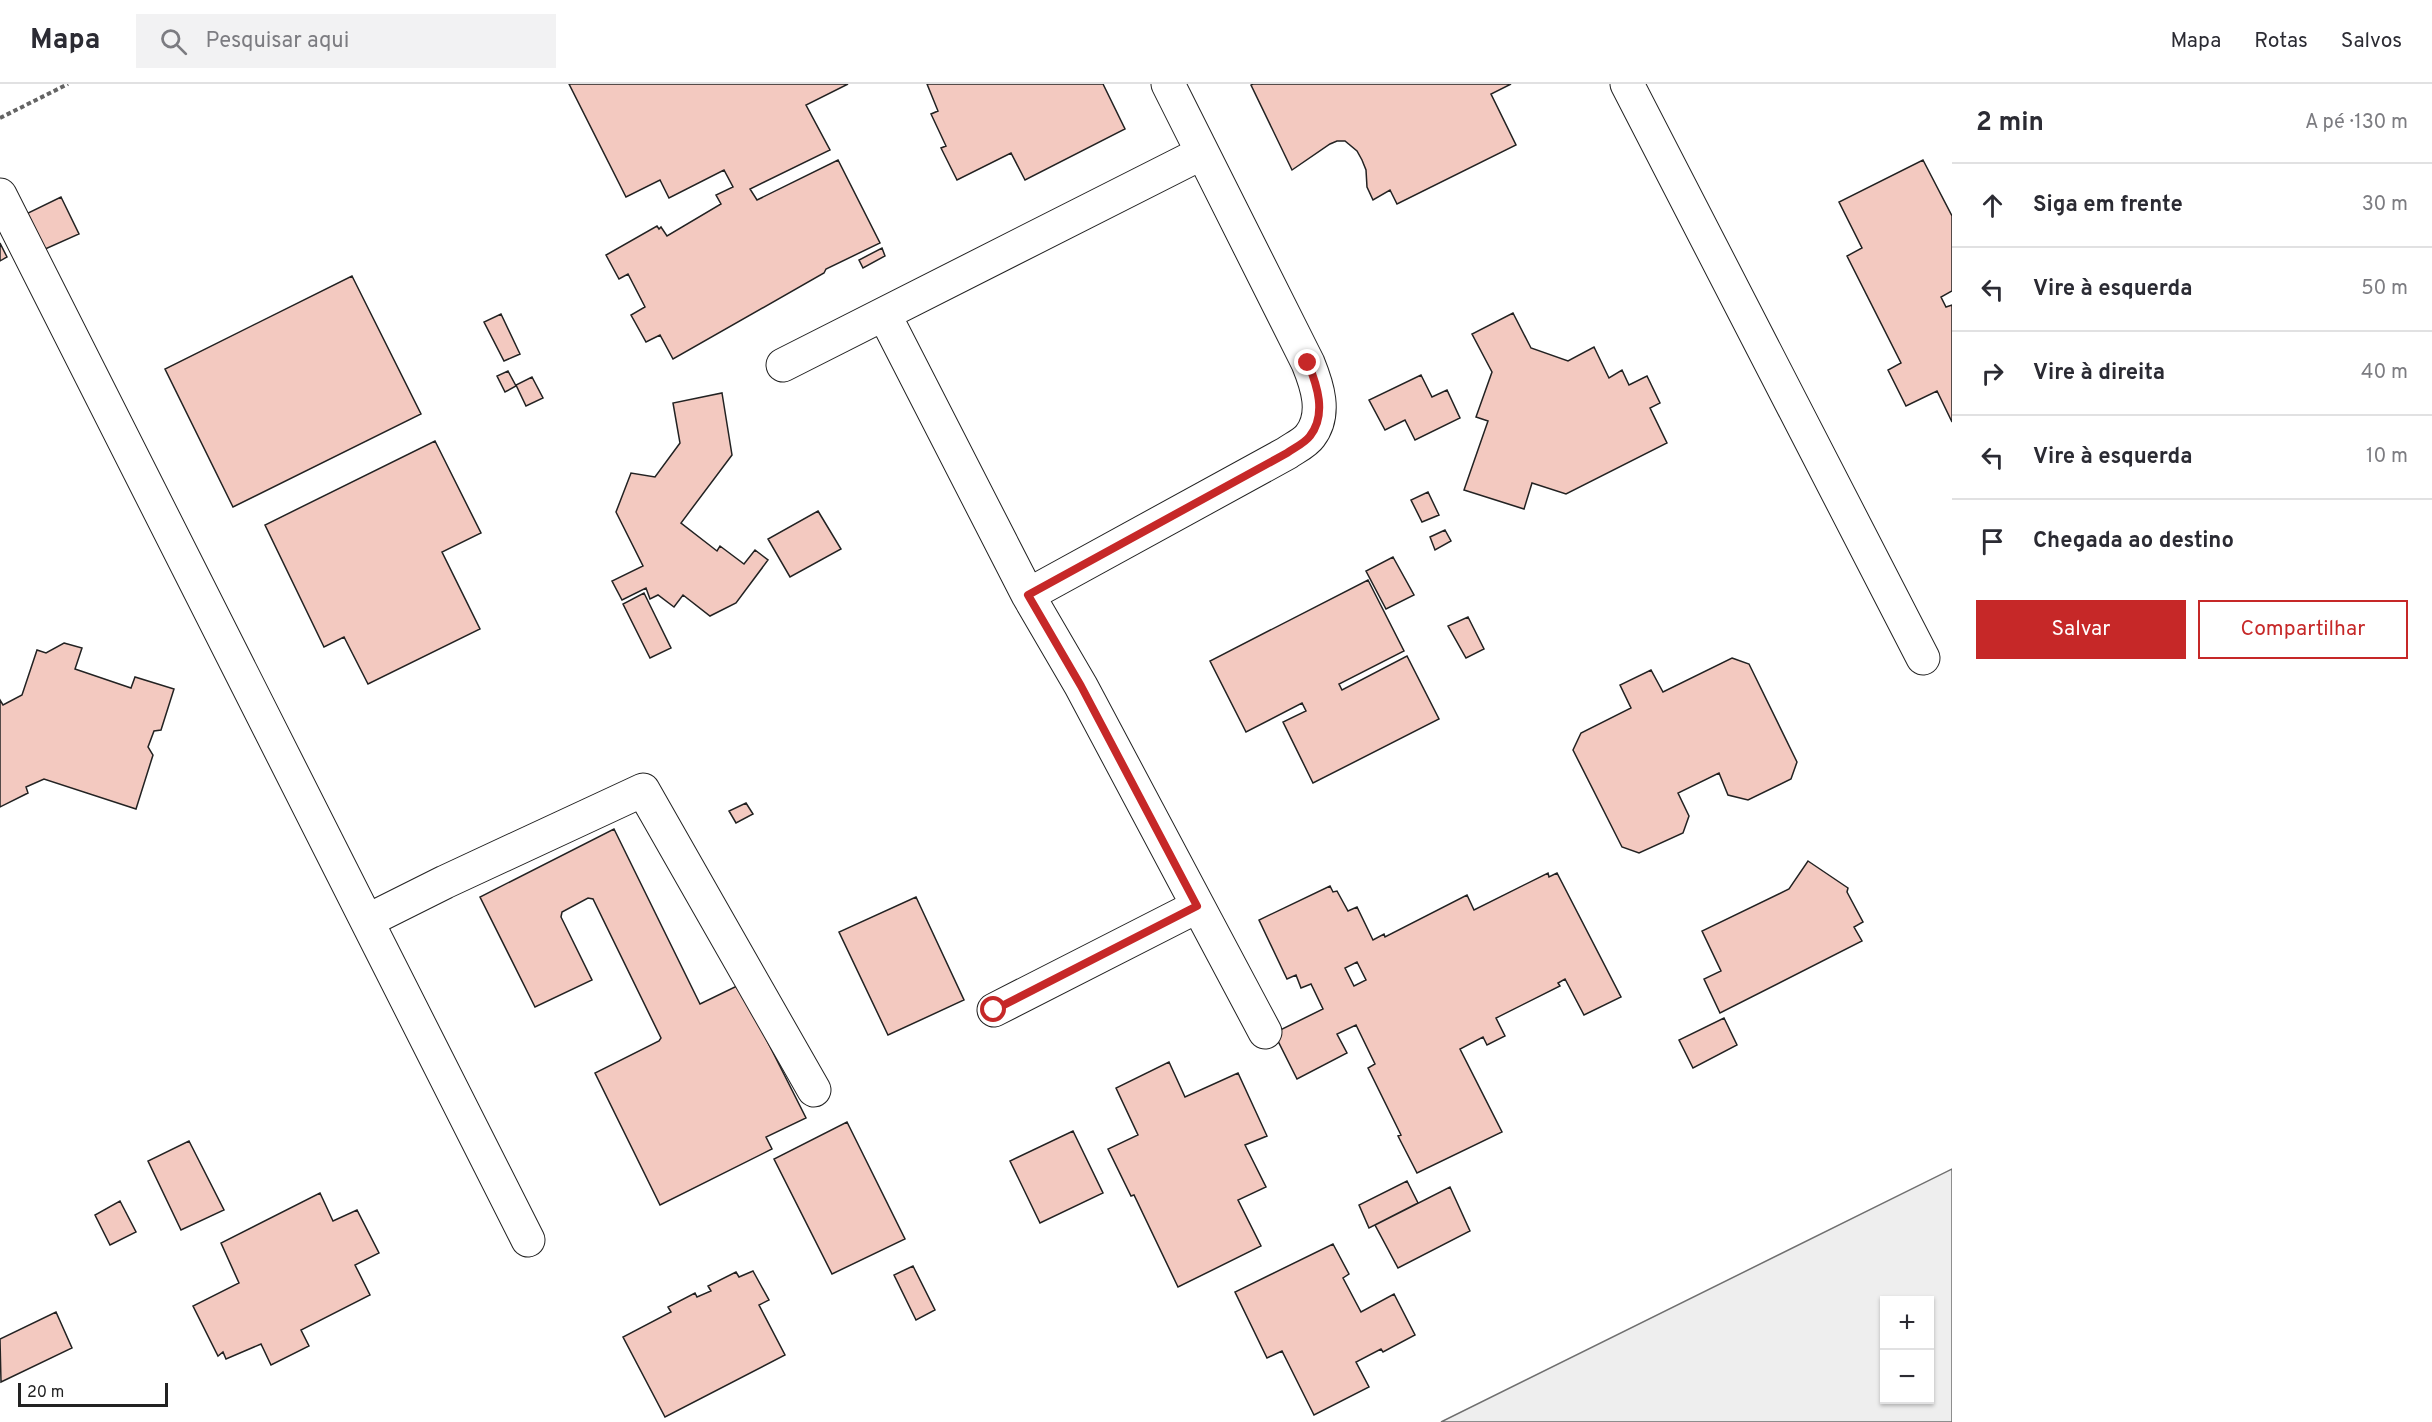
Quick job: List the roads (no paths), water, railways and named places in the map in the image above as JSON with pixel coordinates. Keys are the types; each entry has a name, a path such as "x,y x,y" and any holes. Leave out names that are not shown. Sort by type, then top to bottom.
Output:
{"street":[{"path":"1028,595 1287,453 1310,436 1317,420 1320,399 1308,363 1168,84"},
{"path":"1626,84 1923,658"},
{"path":"783,365 1202,153"},
{"path":"0,195 528,1240"},
{"path":"884,314 1028,595 1081,686 1265,1032"},
{"path":"367,921 643,790 814,1090"},
{"path":"994,1010 1197,906"}]}
